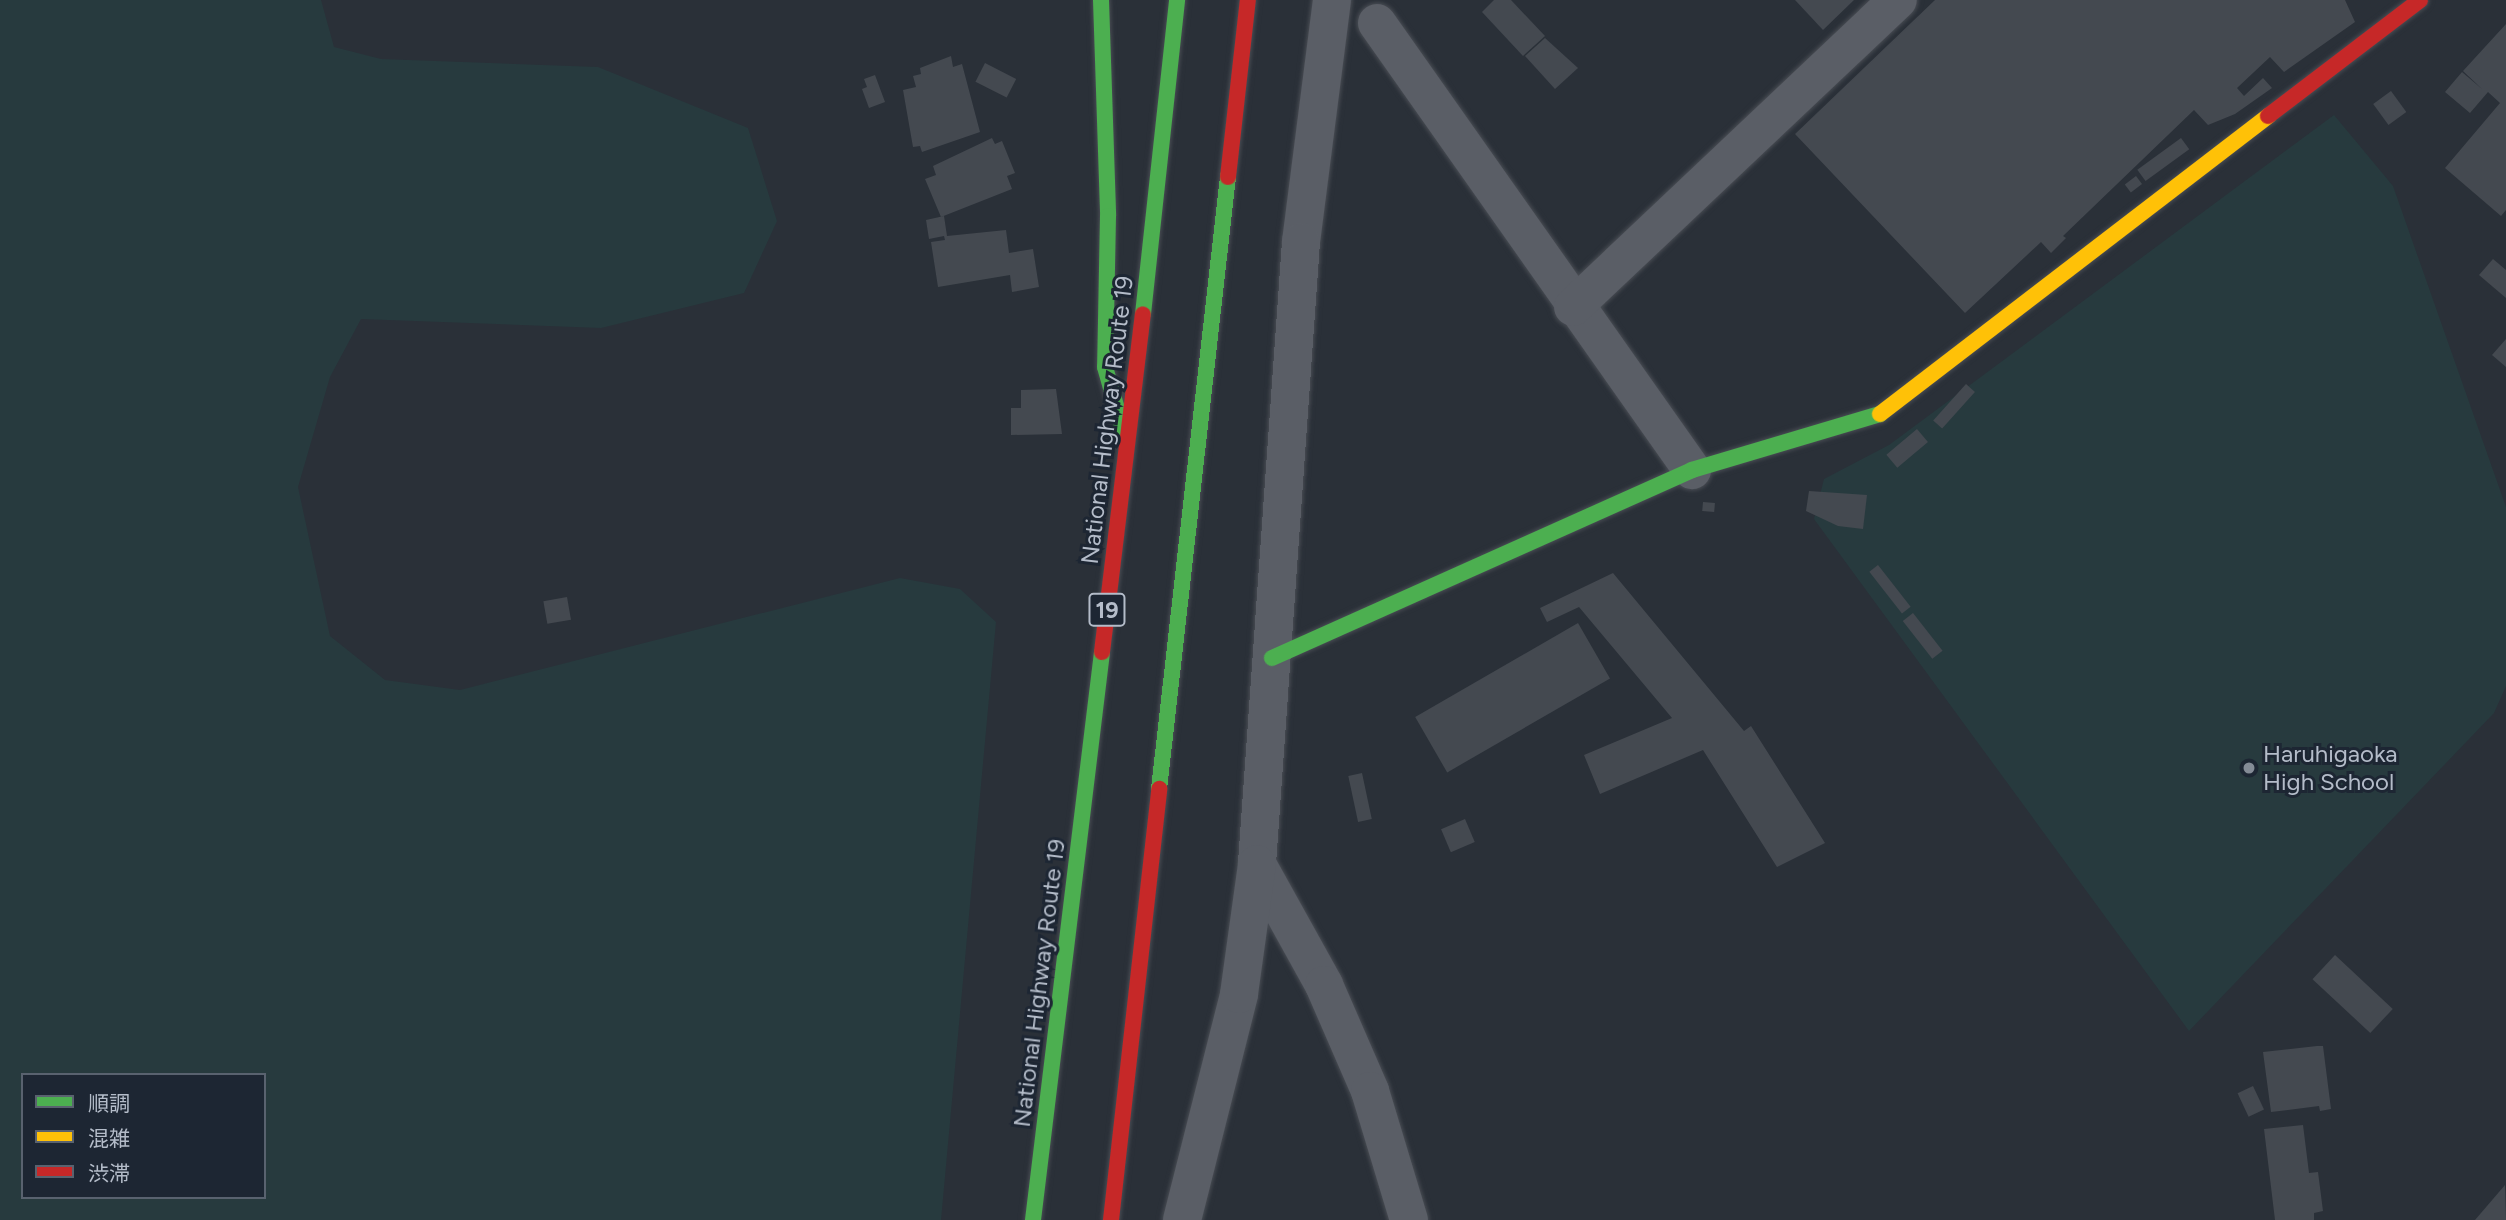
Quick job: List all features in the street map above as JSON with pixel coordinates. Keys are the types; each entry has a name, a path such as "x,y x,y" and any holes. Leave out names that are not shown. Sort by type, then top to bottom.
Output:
{"main road":[{"path":"1101,0 1108,216 1105,367 1127,445"},
{"name":"National Highway Route 19","path":"1032,1220 1127,445 1177,0"},
{"path":"1111,1220 1248,0"},
{"path":"1272,657 1692,470 1879,415 2404,5"}],"street":[{"path":"1573,307 1898,0"},
{"path":"1182,1220 1239,994 1257,864 1301,242 1331,6 1389,12 1573,307 1692,470"},
{"path":"1257,864 1324,985 1370,1091 1409,1220"}],"green space":[{"path":"0,0 321,0 334,47 381,59 598,67 748,128 777,221 744,293 601,328 361,319 330,377 298,487 330,636 385,680 460,690 900,578 960,589 996,622 941,1220 0,1220"},
{"name":"Haruhigaoka High School","path":"2334,115 2393,186 2506,507 2506,686 2494,713 2189,1031 1814,519 1824,479 1889,445"}],"building":[{"path":"1494,0 1511,0 1545,36 1523,56 1482,12"},
{"path":"1795,0 1854,0 1823,30"},
{"path":"1935,0 2345,0 2355,22 2284,72 2270,57 2237,88 2244,96 2263,78 2272,88 2235,114 2208,125 2194,110 2063,236 2066,238 2051,253 2041,242 1965,313 1795,134"},
{"path":"2506,24 2506,210 2501,216 2445,168 2500,103 2488,92 2470,113 2445,92 2462,72 2482,89 2463,71"},
{"path":"1545,38 1578,68 1555,89 1525,56"},
{"path":"951,56 953,67 962,64 980,132 922,152 920,146 913,147 903,90 916,87 913,76 921,74 920,68"},
{"path":"985,63 1016,79 1007,98 975,82"},
{"path":"875,75 885,102 869,108 862,89 867,87 864,79"},
{"path":"2391,91 2406,112 2388,125 2373,104"},
{"path":"992,138 995,144 1002,141 1015,173 1007,176 1012,189 941,217 925,179 936,175 933,166"},
{"path":"2181,138 2189,149 2146,181 2137,170"},
{"path":"2136,176 2142,184 2131,192 2125,184"},
{"path":"944,216 947,236 1006,230 1009,253 1033,249 1039,287 1012,292 1010,275 938,287 931,242 945,240 944,236 929,239 926,220"},
{"path":"2493,259 2506,270 2506,298 2479,275"},
{"path":"2506,339 2506,367 2492,355"},
{"path":"1966,384 1975,392 1942,428 1933,420"},
{"path":"1056,389 1062,434 1011,435 1011,408 1021,408 1021,390"},
{"path":"1917,429 1928,442 1897,468 1886,455"},
{"path":"1809,491 1867,495 1863,529 1838,526 1806,511"},
{"path":"1703,502 1715,503 1714,512 1702,511"},
{"path":"1878,565 1911,607 1902,614 1869,572"},
{"path":"1613,573 1744,731 1751,726 1825,843 1777,867 1703,750 1600,794 1584,755 1672,718 1579,607 1547,622 1540,608"},
{"path":"567,597 571,620 547,624 543,601"},
{"path":"1913,613 1943,651 1932,659 1903,621"},
{"path":"1578,623 1610,678 1447,772 1415,717"},
{"path":"1362,773 1372,819 1358,822 1348,776"},
{"path":"1465,819 1475,842 1451,852 1441,829"},
{"path":"2335,955 2393,1009 2370,1033 2312,979"},
{"path":"2323,1046 2331,1109 2320,1111 2319,1106 2271,1112 2263,1052"},
{"path":"2253,1086 2264,1110 2249,1117 2238,1093"},
{"path":"2303,1125 2309,1173 2318,1172 2323,1211 2314,1213 2314,1220 2275,1220 2264,1129"},
{"path":"2505,1185 2506,1220 2475,1220"}],"traffic: fast":[{"path":"1101,0 1108,216 1105,367 1123,430"},
{"path":"1143,314 1177,0"},
{"path":"1159,789 1228,177"},
{"path":"1272,658 1692,470 1880,414"},
{"path":"1033,1220 1102,652"}],"traffic: slow":[{"path":"1880,414 2268,116"}],"traffic: jam":[{"path":"1228,177 1248,0"},
{"path":"2268,116 2420,0"},
{"path":"1102,652 1143,314"},
{"path":"1111,1220 1159,789"}],"place":[{"name":"Haruhigaoka High School","path":"2249,768"}]}
